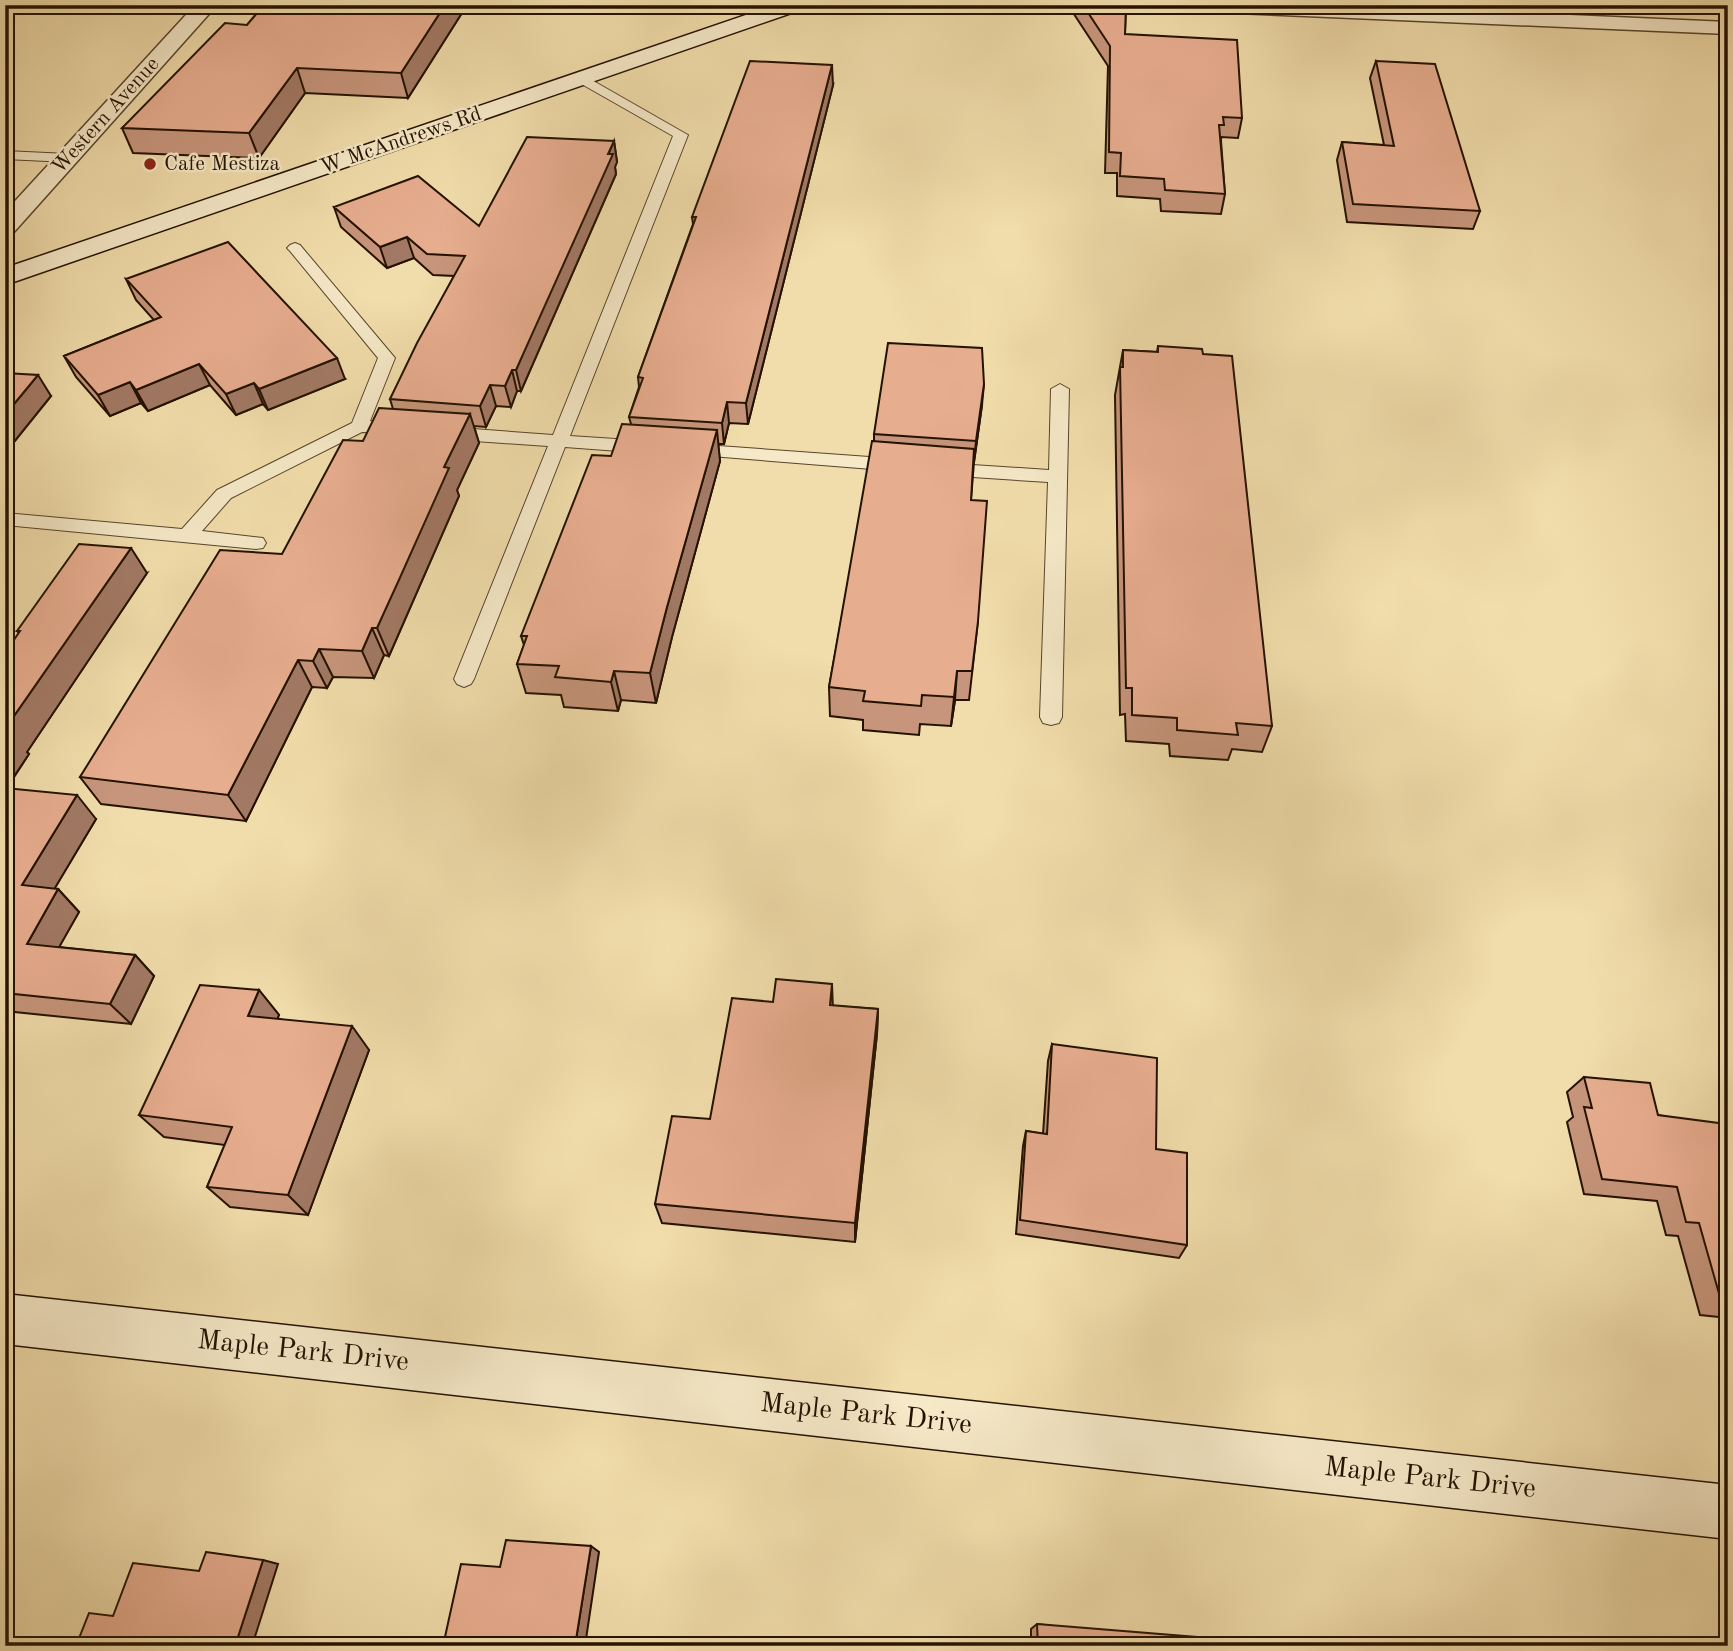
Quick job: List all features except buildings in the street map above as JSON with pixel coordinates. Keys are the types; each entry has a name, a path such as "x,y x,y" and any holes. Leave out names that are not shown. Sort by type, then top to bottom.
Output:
{"street":[{"name":"Western Avenue","path":"10,217 68,158 207,5"},
{"name":"W McAndrews Rd","path":"5,277 796,5"},
{"path":"1189,5 1728,28"},
{"name":"Maple Park Drive","path":"5,1319 1728,1512"}],"lane":[{"path":"464,679 681,135 583,79"},
{"path":"5,169 9,166 5,156 68,158"},
{"path":"295,248 387,358 359,426"},
{"path":"1051,717 1060,388"},
{"path":"186,537 224,494 359,426 1058,477"},
{"path":"5,519 256,543"}],"place":[{"name":"Cafe Mestiza","path":"150,164"}]}
